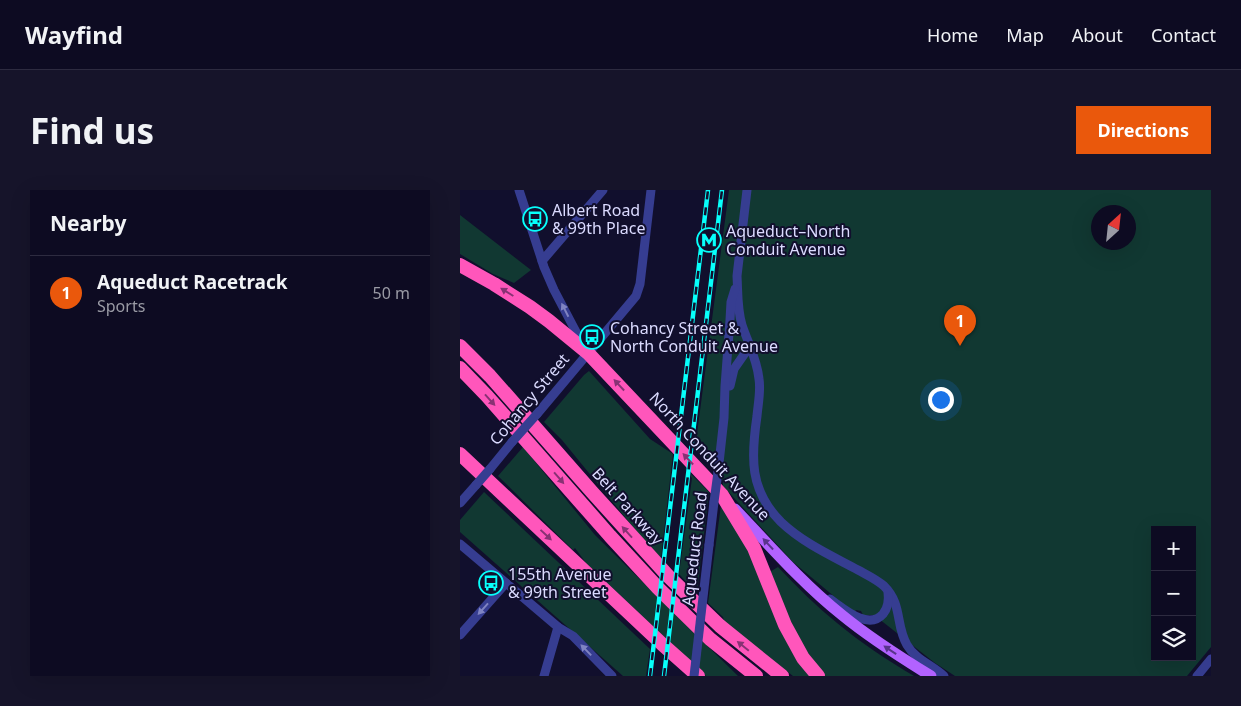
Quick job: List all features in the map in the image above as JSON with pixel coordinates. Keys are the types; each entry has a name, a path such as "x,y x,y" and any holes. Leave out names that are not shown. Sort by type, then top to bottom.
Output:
{"highway":[{"name":"North Conduit Avenue","path":"460,265 530,307 588,353 718,499"},
{"path":"460,338 490,376"},
{"name":"Belt Parkway","path":"460,346 490,376 669,577 720,626 782,676"},
{"name":"Belt Parkway","path":"460,368 639,567 689,619 756,676"},
{"path":"460,454 698,676"},
{"path":"718,499 747,535 785,625 803,658 818,676"},
{"path":"662,644 692,676"},
{"path":"722,648 748,676"}],"main road":[{"name":"North Conduit Avenue","path":"718,499 841,615 900,657 931,676"}],"street":[{"path":"519,190 542,261 554,290 588,353"},
{"path":"542,261 603,190"},
{"name":"Cohancy Street","path":"460,504 634,299 639,289 651,190"},
{"name":"Aqueduct Road","path":"692,676 709,545 718,499 718,472 724,418 730,320 747,190"},
{"name":"Aqueduct Road","path":"737,276 740,316 756,362 760,385 753,446 754,467 757,482 767,504 780,521 800,537 882,585 895,602 906,644 916,656 934,667 944,676"},
{"path":"724,418 734,369 750,346"},
{"path":"460,544 558,627 573,636 612,676"},
{"path":"460,634 506,583"},
{"path":"808,585 866,620 877,618 883,613 888,603 888,591"},
{"path":"544,676 558,627"},
{"path":"1197,676 1211,659"}],"green space":[{"path":"729,190 1211,190 1211,647 1187,676 955,676 935,663 874,615 863,615 861,611 856,610 855,612 848,608 793,562 723,486 723,481 695,449"},
{"path":"460,215 531,270 514,283 493,274 460,254"},
{"path":"589,371 650,439 673,454 661,558 638,533 562,440 544,422"},
{"path":"523,447 595,535 738,676 706,676 586,563 575,548 573,550 498,476"},
{"path":"691,474 709,492 697,593 679,574"},
{"path":"484,492 650,649 646,676 623,676 460,532 460,520"},
{"path":"721,505 741,532 812,676 793,676 724,621 723,617 708,603"},
{"path":"778,567 829,617 874,651 914,676 823,676 809,660 768,573"}],"railway":[{"path":"650,676 708,190"},
{"path":"664,676 722,190"}],"place":[{"name":"Albert Road & 99th Place","path":"535,219"},
{"name":"Aqueduct–North Conduit Avenue","path":"709,240"},
{"name":"Cohancy Street & North Conduit Avenue","path":"592,337"},
{"name":"Aqueduct Racetrack","path":"960,346"},
{"name":"155th Avenue & 99th Street","path":"491,583"}]}
